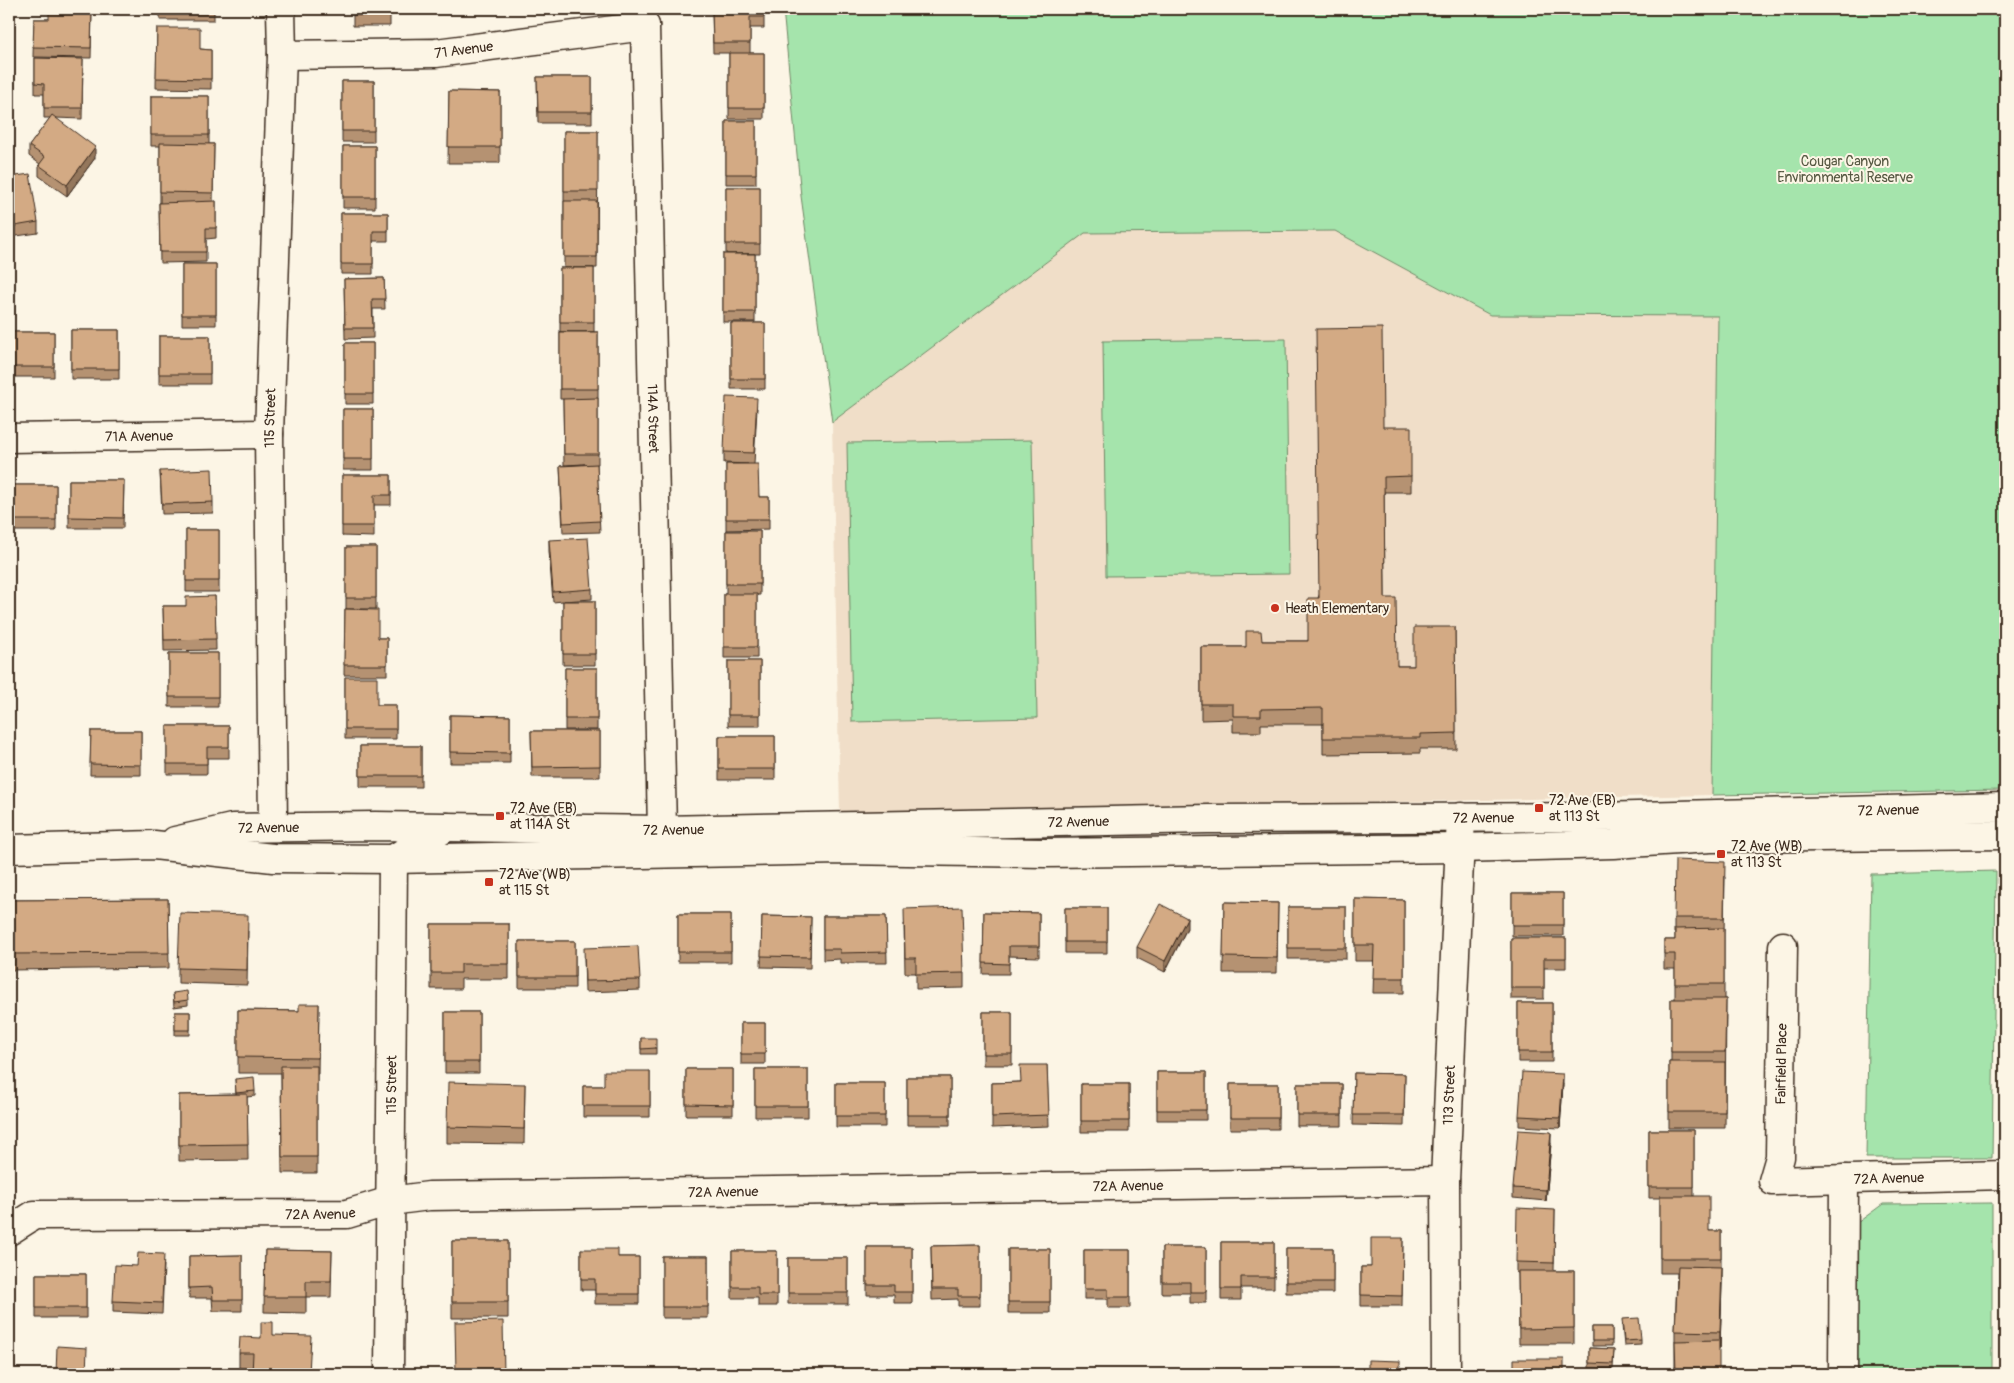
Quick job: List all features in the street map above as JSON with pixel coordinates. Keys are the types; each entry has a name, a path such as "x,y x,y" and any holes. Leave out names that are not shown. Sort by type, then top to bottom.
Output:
{"street":[{"name":"115 Street","path":"273,828 270,434 282,55 281,9"},
{"name":"71 Avenue","path":"282,55 436,53 642,17"},
{"name":"114A Street","path":"642,17 662,830"},
{"name":"71A Avenue","path":"9,438 270,434"},
{"name":"72 Avenue","path":"154,845 232,828 447,827 662,830 1045,821 1597,817 2005,807"},
{"name":"113 Street","path":"1446,1374 1445,1180 1461,817"},
{"path":"393,859 447,827"},
{"name":"72 Avenue","path":"9,849 154,845 273,858 393,859 840,850 1046,853 1460,848 1613,844 1711,838 2005,835"},
{"name":"115 Street","path":"389,1374 393,859"},
{"name":"Fairfield Place","path":"1773,1180 1780,1157 1783,946"},
{"name":"72A Avenue","path":"1773,1180 2005,1176"},
{"path":"1843,1374 1844,1179"},
{"name":"72A Avenue","path":"9,1231 34,1215 347,1214 390,1201 446,1196 1445,1180"}],"shaded area":[{"name":"Heath Elementary","path":"1335,231 1490,315 1719,316 1712,795 840,814 832,422 1084,233"}],"green space":[{"name":"Cougar Canyon Environmental Reserve","path":"783,9 2005,9 2005,790 1712,795 1718,316 1490,315 1335,231 1085,233 832,422 801,196"},
{"path":"1286,339 1289,574 1106,576 1103,341"},
{"path":"1032,440 1037,718 852,722 847,443"},
{"path":"1996,871 1992,1158 1866,1158 1871,874"},
{"path":"1992,1203 1992,1374 1858,1374 1857,1223 1883,1204"}],"building":[{"path":"49,9 92,9 91,48 33,47 34,19 49,19"},
{"path":"214,9 214,10 160,10"},
{"path":"353,9 390,9 390,15 353,15"},
{"path":"712,9 764,9 764,17 750,17 750,43 713,43"},
{"path":"157,28 200,28 200,49 211,50 211,79 156,78"},
{"path":"729,53 764,53 764,108 729,108"},
{"path":"35,58 83,59 82,108 44,108 44,84 35,83"},
{"path":"537,77 592,77 592,112 538,112"},
{"path":"342,81 374,81 374,131 342,131"},
{"path":"449,91 500,92 500,147 448,147"},
{"path":"151,96 209,96 209,135 151,135"},
{"path":"52,115 95,147 67,185 39,165 45,157 29,146"},
{"path":"726,121 756,121 756,174 726,174"},
{"path":"564,131 598,131 598,191 564,191"},
{"path":"160,143 214,144 213,193 160,192"},
{"path":"343,146 375,146 375,197 343,197"},
{"path":"30,174 38,222 9,227 9,177"},
{"path":"726,187 760,187 760,244 726,244"},
{"path":"216,201 216,228 206,228 206,252 160,252 159,203"},
{"path":"564,201 597,201 597,257 564,257"},
{"path":"341,213 388,213 388,231 373,231 373,264 341,264"},
{"path":"723,254 755,254 755,312 723,312"},
{"path":"182,264 216,264 216,315 182,315"},
{"path":"560,268 594,268 594,322 560,322"},
{"path":"384,278 385,299 372,299 373,328 345,328 344,279"},
{"path":"731,323 765,323 765,379 731,379"},
{"path":"1382,328 1383,427 1411,427 1411,476 1384,477 1385,598 1396,598 1397,666 1414,666 1414,627 1455,627 1456,733 1420,734 1420,738 1323,738 1323,708 1261,709 1261,716 1233,716 1233,704 1201,704 1201,647 1246,647 1246,631 1261,631 1262,641 1308,641 1308,598 1319,598 1316,329"},
{"path":"71,330 119,330 119,369 71,369"},
{"path":"9,332 54,332 54,367 9,367"},
{"path":"560,332 598,332 598,389 560,389"},
{"path":"159,336 210,336 210,374 159,374"},
{"path":"345,343 373,343 373,394 345,394"},
{"path":"726,397 757,398 754,453 724,452"},
{"path":"598,398 598,454 564,454 563,399"},
{"path":"343,409 373,409 373,459 343,459"},
{"path":"597,464 600,521 563,523 560,466"},
{"path":"726,464 758,464 759,497 769,497 769,519 726,519"},
{"path":"212,469 213,502 162,504 160,471"},
{"path":"342,475 391,475 391,495 374,495 374,526 342,526"},
{"path":"69,480 124,480 123,518 69,517"},
{"path":"9,485 56,485 56,520 9,520"},
{"path":"186,530 219,530 219,581 186,581"},
{"path":"726,531 760,531 760,584 726,584"},
{"path":"588,538 592,589 553,592 549,540"},
{"path":"346,547 376,547 376,598 346,598"},
{"path":"724,594 757,594 757,647 724,647"},
{"path":"215,596 216,639 164,640 163,606 186,606 186,597"},
{"path":"563,601 595,601 595,654 563,654"},
{"path":"345,609 378,610 378,638 387,638 387,665 344,665"},
{"path":"169,653 218,653 218,697 169,697"},
{"path":"728,661 760,661 760,715 728,715"},
{"path":"565,668 597,668 597,719 565,719"},
{"path":"345,677 377,677 377,705 396,705 396,729 345,729"},
{"path":"450,715 510,716 510,753 450,752"},
{"path":"167,726 229,726 229,747 207,747 207,764 167,764"},
{"path":"91,731 141,731 141,765 90,764"},
{"path":"531,731 600,731 600,766 532,767"},
{"path":"719,736 775,736 775,769 719,769"},
{"path":"360,746 421,746 421,776 360,776"},
{"path":"1675,860 1725,862 1724,918 1674,918"},
{"path":"1512,893 1563,893 1563,925 1512,925"},
{"path":"168,899 169,953 9,954 9,900"},
{"path":"1355,899 1404,900 1404,978 1373,978 1374,945 1355,945"},
{"path":"1224,902 1278,903 1277,958 1223,957"},
{"path":"1160,904 1187,918 1165,961 1137,947"},
{"path":"962,907 964,973 916,974 916,958 905,958 904,909"},
{"path":"1288,907 1346,907 1346,948 1288,948"},
{"path":"1065,908 1107,908 1107,942 1065,942"},
{"path":"984,912 1039,913 1039,946 1009,946 1009,964 983,963"},
{"path":"180,913 248,915 247,970 178,968"},
{"path":"678,914 731,914 731,952 678,952"},
{"path":"762,916 811,917 810,957 761,956"},
{"path":"823,916 886,916 887,952 840,953 840,949 823,949"},
{"path":"431,924 509,924 509,964 461,964 461,973 431,973"},
{"path":"1724,928 1724,984 1675,984 1675,954 1664,954 1664,940 1675,940 1675,929"},
{"path":"1511,938 1566,938 1566,958 1544,958 1544,988 1511,988"},
{"path":"519,941 575,941 575,977 519,977"},
{"path":"638,946 640,980 585,981 584,948"},
{"path":"187,991 188,1000 174,1002 173,993"},
{"path":"1671,999 1726,999 1725,1052 1671,1052"},
{"path":"1518,1003 1552,1003 1552,1052 1518,1052"},
{"path":"299,1004 319,1004 318,1058 238,1057 238,1010 299,1011"},
{"path":"175,1012 190,1012 190,1030 175,1030"},
{"path":"445,1012 479,1012 479,1062 445,1062"},
{"path":"983,1012 1012,1012 1012,1054 983,1054"},
{"path":"741,1023 765,1023 765,1054 741,1054"},
{"path":"641,1038 656,1038 656,1048 641,1049"},
{"path":"1669,1062 1725,1062 1725,1112 1669,1112"},
{"path":"1020,1065 1047,1065 1049,1115 992,1117 992,1083 1021,1082"},
{"path":"281,1066 317,1066 317,1157 282,1157"},
{"path":"686,1069 733,1069 733,1105 686,1104"},
{"path":"755,1069 808,1069 808,1106 755,1106"},
{"path":"604,1071 650,1071 650,1106 583,1106 583,1086 604,1086"},
{"path":"1157,1072 1206,1072 1206,1110 1157,1110"},
{"path":"1522,1072 1563,1074 1560,1118 1519,1116"},
{"path":"1354,1073 1405,1074 1404,1115 1353,1115"},
{"path":"254,1077 255,1091 236,1093 235,1079"},
{"path":"907,1077 950,1077 950,1115 907,1115"},
{"path":"448,1082 525,1084 524,1129 447,1127"},
{"path":"836,1083 885,1083 885,1116 836,1116"},
{"path":"1081,1084 1129,1084 1129,1121 1081,1121"},
{"path":"1230,1084 1278,1084 1278,1118 1230,1118"},
{"path":"1297,1084 1342,1084 1342,1115 1297,1115"},
{"path":"247,1094 248,1144 179,1145 179,1095"},
{"path":"1518,1130 1551,1132 1546,1190 1513,1188"},
{"path":"1649,1130 1694,1130 1694,1187 1649,1187"},
{"path":"1660,1196 1709,1196 1709,1231 1721,1231 1721,1258 1660,1258"},
{"path":"1517,1208 1555,1210 1554,1263 1516,1262"},
{"path":"1371,1238 1403,1238 1402,1296 1361,1295 1361,1267 1371,1267"},
{"path":"452,1241 508,1241 508,1302 452,1302"},
{"path":"1221,1242 1274,1242 1274,1277 1241,1277 1241,1289 1221,1289"},
{"path":"980,1245 980,1296 958,1296 958,1289 932,1289 931,1246"},
{"path":"867,1247 912,1247 912,1292 894,1292 894,1285 867,1285"},
{"path":"1162,1247 1206,1247 1206,1292 1190,1292 1190,1282 1162,1282"},
{"path":"1286,1248 1333,1248 1333,1282 1286,1282"},
{"path":"581,1249 618,1249 618,1257 639,1257 639,1294 595,1294 595,1279 581,1279"},
{"path":"1008,1249 1050,1249 1050,1302 1008,1302"},
{"path":"265,1250 332,1251 331,1281 306,1281 306,1297 264,1297"},
{"path":"1084,1250 1130,1250 1130,1297 1108,1297 1108,1289 1084,1289"},
{"path":"732,1251 777,1251 777,1295 758,1295 758,1287 732,1287"},
{"path":"138,1253 164,1254 162,1303 113,1301 115,1265 137,1266"},
{"path":"242,1255 242,1300 213,1300 212,1287 189,1288 189,1256"},
{"path":"662,1256 708,1256 708,1307 662,1307"},
{"path":"788,1258 848,1258 848,1293 788,1293"},
{"path":"1678,1266 1722,1267 1720,1332 1675,1331"},
{"path":"1518,1271 1574,1271 1574,1328 1519,1329"},
{"path":"36,1274 86,1274 86,1308 36,1308"},
{"path":"1639,1318 1641,1340 1624,1341 1622,1319"},
{"path":"503,1321 504,1374 456,1374 455,1322"},
{"path":"261,1322 273,1322 273,1335 311,1336 309,1374 252,1374 253,1353 239,1353 240,1337 261,1338"},
{"path":"1592,1327 1612,1327 1612,1341 1592,1341"},
{"path":"1719,1340 1719,1374 1676,1374 1675,1341"},
{"path":"57,1346 87,1348 86,1374 56,1374"},
{"path":"1589,1348 1614,1349 1613,1364 1589,1363"},
{"path":"1514,1359 1564,1359 1564,1374 1514,1374"},
{"path":"1368,1360 1400,1361 1400,1374 1368,1374"}],"place":[{"name":"Heath Elementary","path":"1275,608"},
{"name":"72 Ave (EB) at 113 St","path":"1539,808"},
{"name":"72 Ave (EB) at 114A St","path":"500,816"},
{"name":"72 Ave (WB) at 113 St","path":"1721,854"},
{"name":"72 Ave (WB) at 115 St","path":"489,882"}]}
